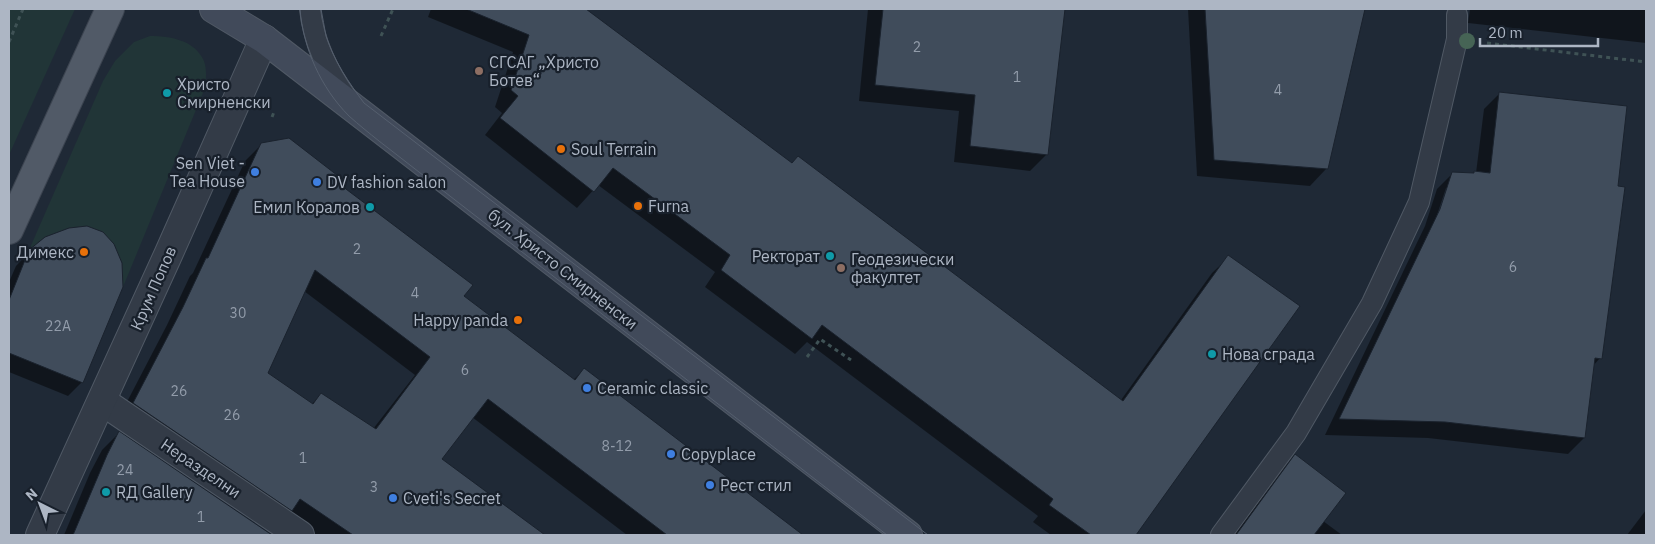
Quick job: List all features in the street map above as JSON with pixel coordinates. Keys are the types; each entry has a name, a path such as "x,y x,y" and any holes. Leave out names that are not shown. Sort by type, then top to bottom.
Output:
{"main road":[{"path":"9,230 110,9"}],"street":[{"name":"бул. Христо Смирненски","path":"214,9 264,39 908,535"},
{"name":"Крум Попов","path":"40,535 264,39"},
{"name":"Неразделни","path":"102,401 300,535"}],"lane":[{"path":"310,9 314,31 327,66 356,110"},
{"path":"1221,535 1296,433 1372,304 1419,202 1456,39 1457,15"}],"path":[{"path":"9,42 23,9"},
{"path":"381,36 393,9"},
{"path":"1456,39 1646,62"},
{"path":"272,117 274,112"},
{"path":"807,358 820,339 851,360"}],"green space":[{"path":"9,9 75,9 9,155"},
{"path":"150,36 174,38 195,48 205,64 205,88 123,287 122,263 103,232 87,226 69,228 45,237 29,250 103,81 115,61 134,42"}],"building":[{"name":"Ректорат","path":"466,9 586,9 792,163 798,156 1123,401 1228,255 1300,306 1136,535 1091,535 1049,505 1053,499 822,325 812,339 721,270 730,255 613,168 594,192 500,118 518,96 511,90 529,35"},
{"path":"883,9 1065,9 1048,155 970,146 975,95 875,85"},
{"path":"1205,9 1365,9 1328,169 1214,160"},
{"path":"1499,92 1627,106 1618,186 1625,187 1602,359 1595,358 1585,438 1445,422 1339,419 1440,209 1452,172 1474,173 1474,171 1490,173"},
{"path":"289,138 342,179 338,183 473,285 464,296 575,380 584,368 803,535 667,535 488,399 442,459 545,535 353,535 300,499 292,511 133,403 206,258 208,258 261,143","holes":["315,270 430,357 376,429 321,393 313,404 268,373"]},
{"path":"87,226 103,232 114,244 122,263 123,287 83,383 9,353 9,300 29,250 45,237 69,228"},
{"path":"119,431 272,535 73,535"},
{"path":"1295,454 1346,493 1314,535 1236,535"}],"tram line":[{"path":"300,9 305,38 315,67 330,93 349,116 887,535"},
{"path":"321,9 326,36 333,54 347,80 364,103 928,535"}],"place":[{"name":"СГСАГ „Христо Ботев“","path":"479,71"},
{"name":"Христо Смирненски","path":"167,93"},
{"name":"Soul Terrain","path":"561,149"},
{"name":"Sen Viet - Tea House","path":"255,172"},
{"name":"DV fashion salon","path":"317,182"},
{"name":"Furna","path":"638,206"},
{"name":"Емил Коралов","path":"370,207"},
{"name":"Димекс","path":"84,252"},
{"name":"Ректорат","path":"830,256"},
{"name":"Геодезически факултет","path":"841,268"},
{"name":"Happy panda","path":"518,320"},
{"name":"Нова сграда","path":"1212,354"},
{"name":"Ceramic classic","path":"587,388"},
{"name":"Copyplace","path":"671,454"},
{"name":"Рест стил","path":"710,485"},
{"name":"RД Gallery","path":"106,492"},
{"name":"Cveti's Secret","path":"393,498"}]}
